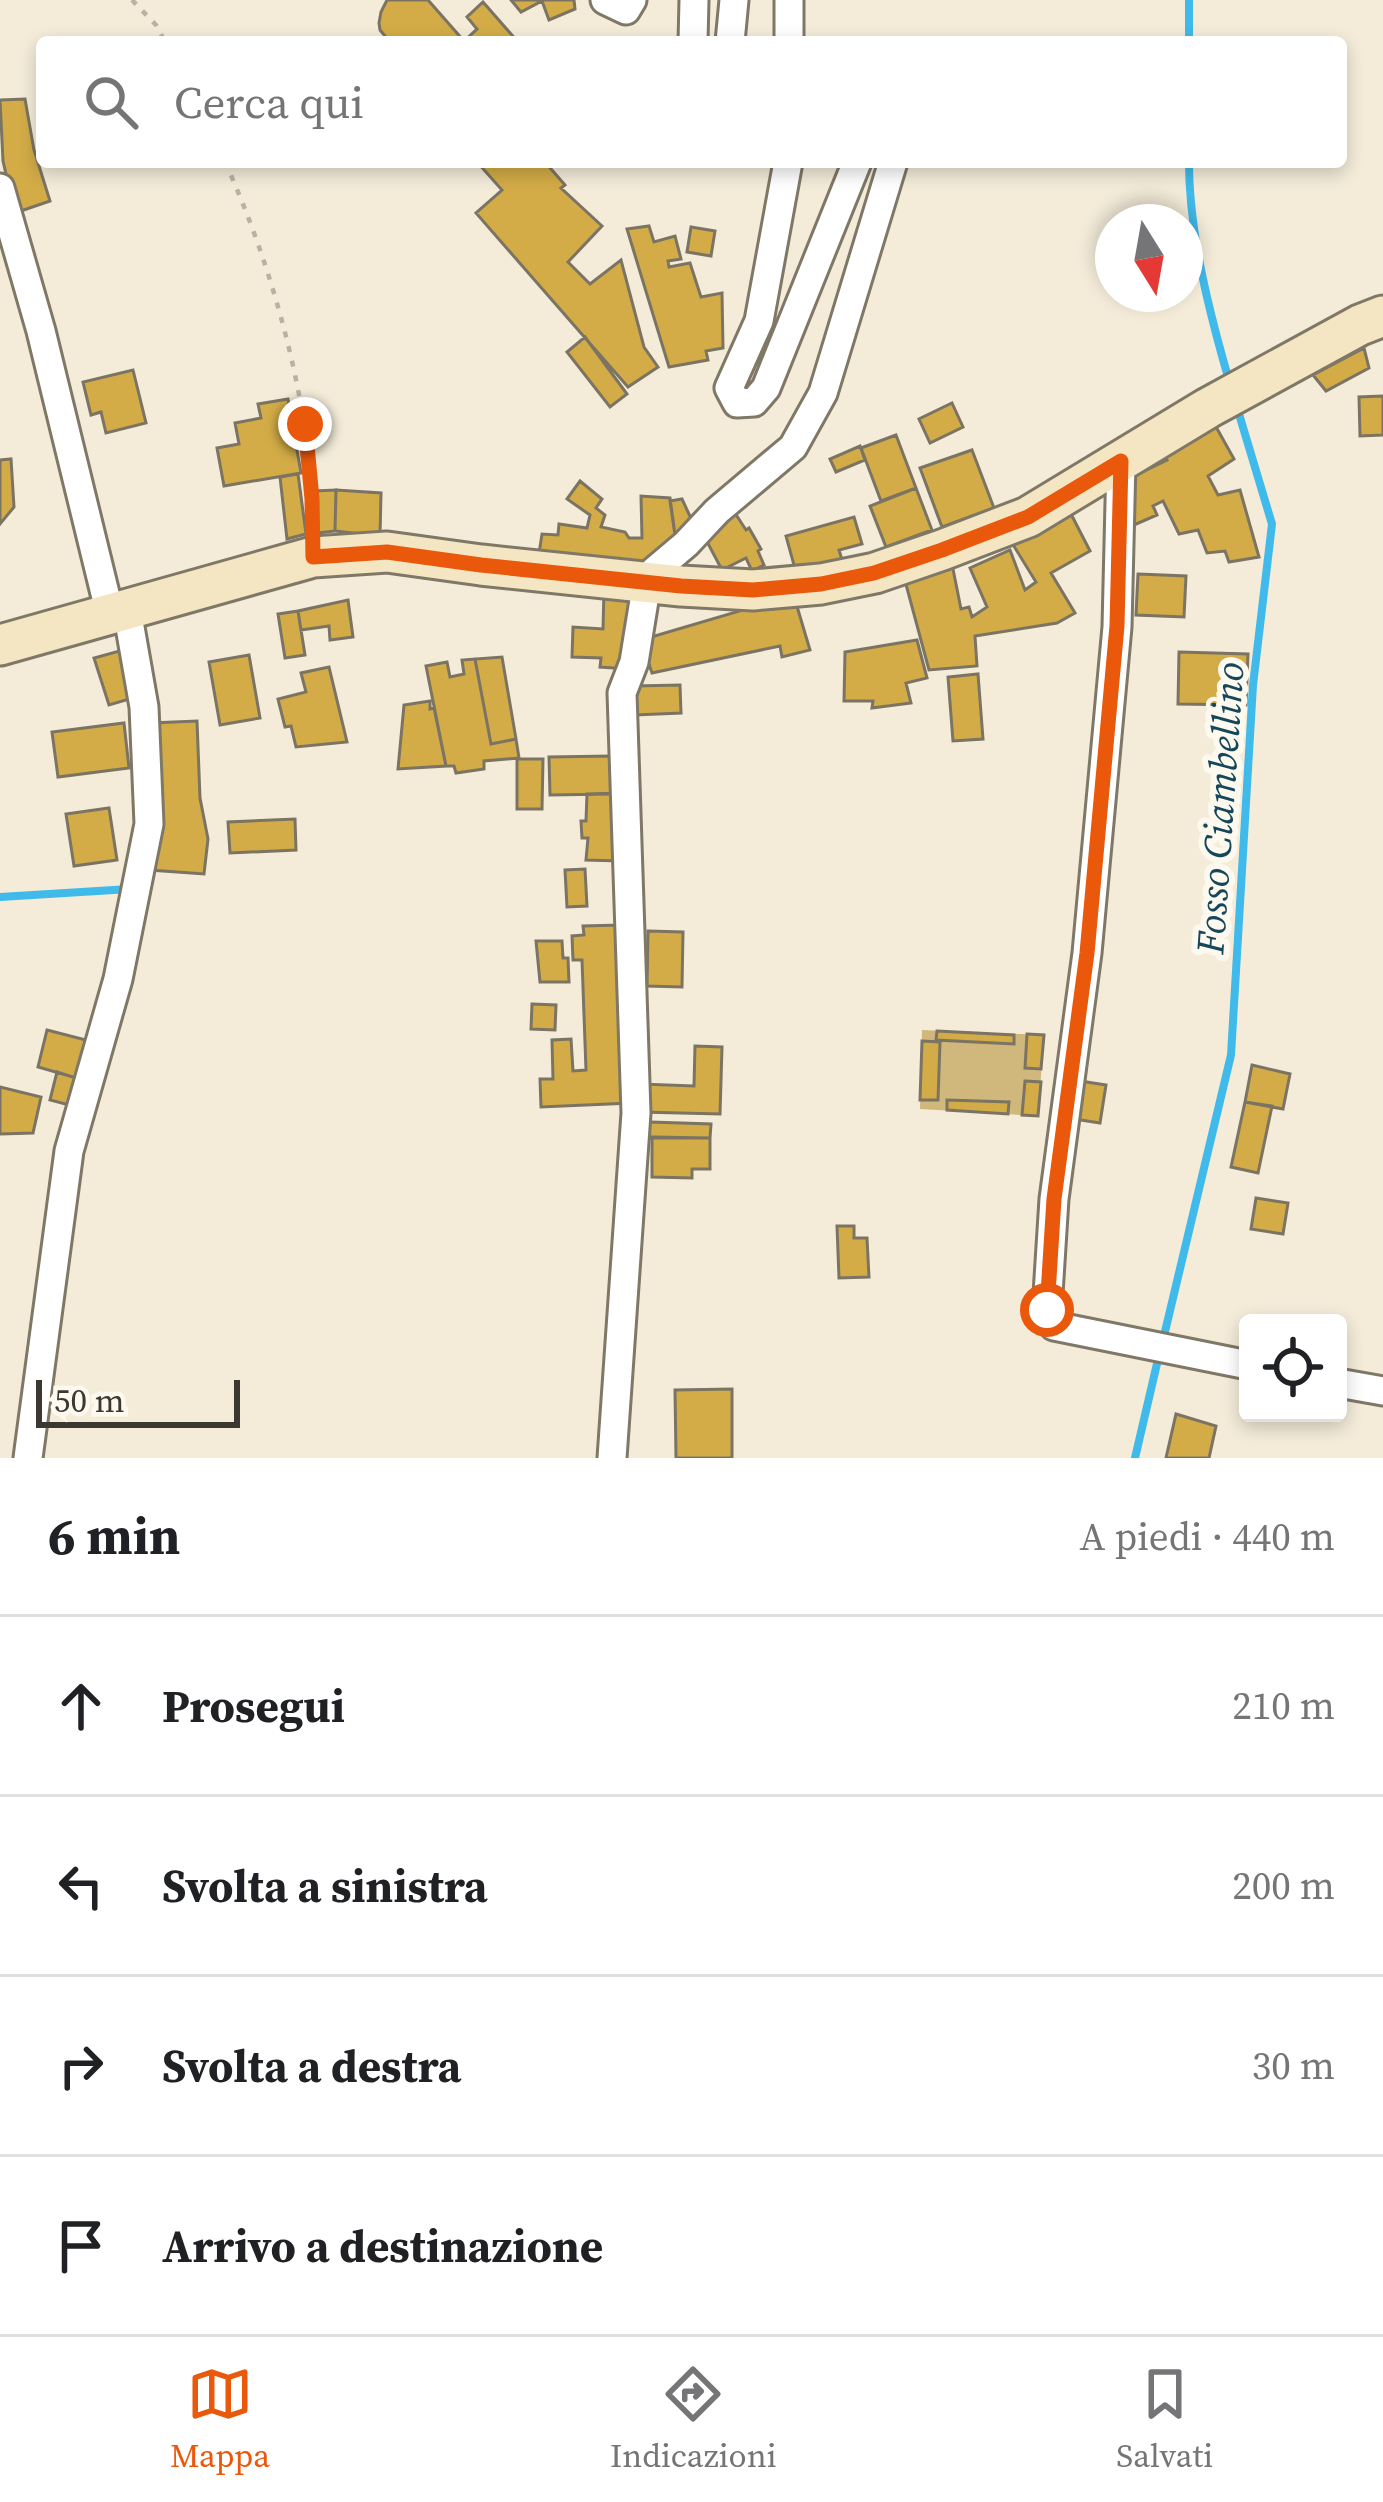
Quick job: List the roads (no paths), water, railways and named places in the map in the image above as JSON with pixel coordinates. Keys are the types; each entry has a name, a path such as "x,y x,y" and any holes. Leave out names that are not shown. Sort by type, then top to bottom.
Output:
{"main road":[{"path":"0,645 313,557 387,552 753,590 874,573 1028,517 1233,395 1383,316"}],"street":[{"path":"605,0 626,10 632,0"},
{"path":"693,36 694,0"},
{"path":"731,36 734,0"},
{"path":"789,0 790,36"},
{"path":"787,168 759,321 729,388 737,403 754,402 766,388 855,168"},
{"path":"612,1458 636,1113 622,693 634,662 647,582 654,571 793,447 823,393 891,168"},
{"path":"0,188 143,706 149,824 118,980 69,1150 28,1458"},
{"path":"1121,461 1117,626 1087,953 1054,1199 1047,1310 1054,1326 1239,1363"},
{"path":"1347,1385 1383,1391"}],"waterway":[{"name":"Fosso Ciambellino","path":"1189,0 1189,36"},
{"name":"Fosso Ciambellino","path":"1189,168 1197,246 1230,384"},
{"name":"Fosso Ciambellino","path":"1163,1340 1231,1055 1253,685 1272,524 1236,404"},
{"path":"0,897 130,889"},
{"name":"Fosso Ciambellino","path":"1135,1458 1159,1355"}]}
